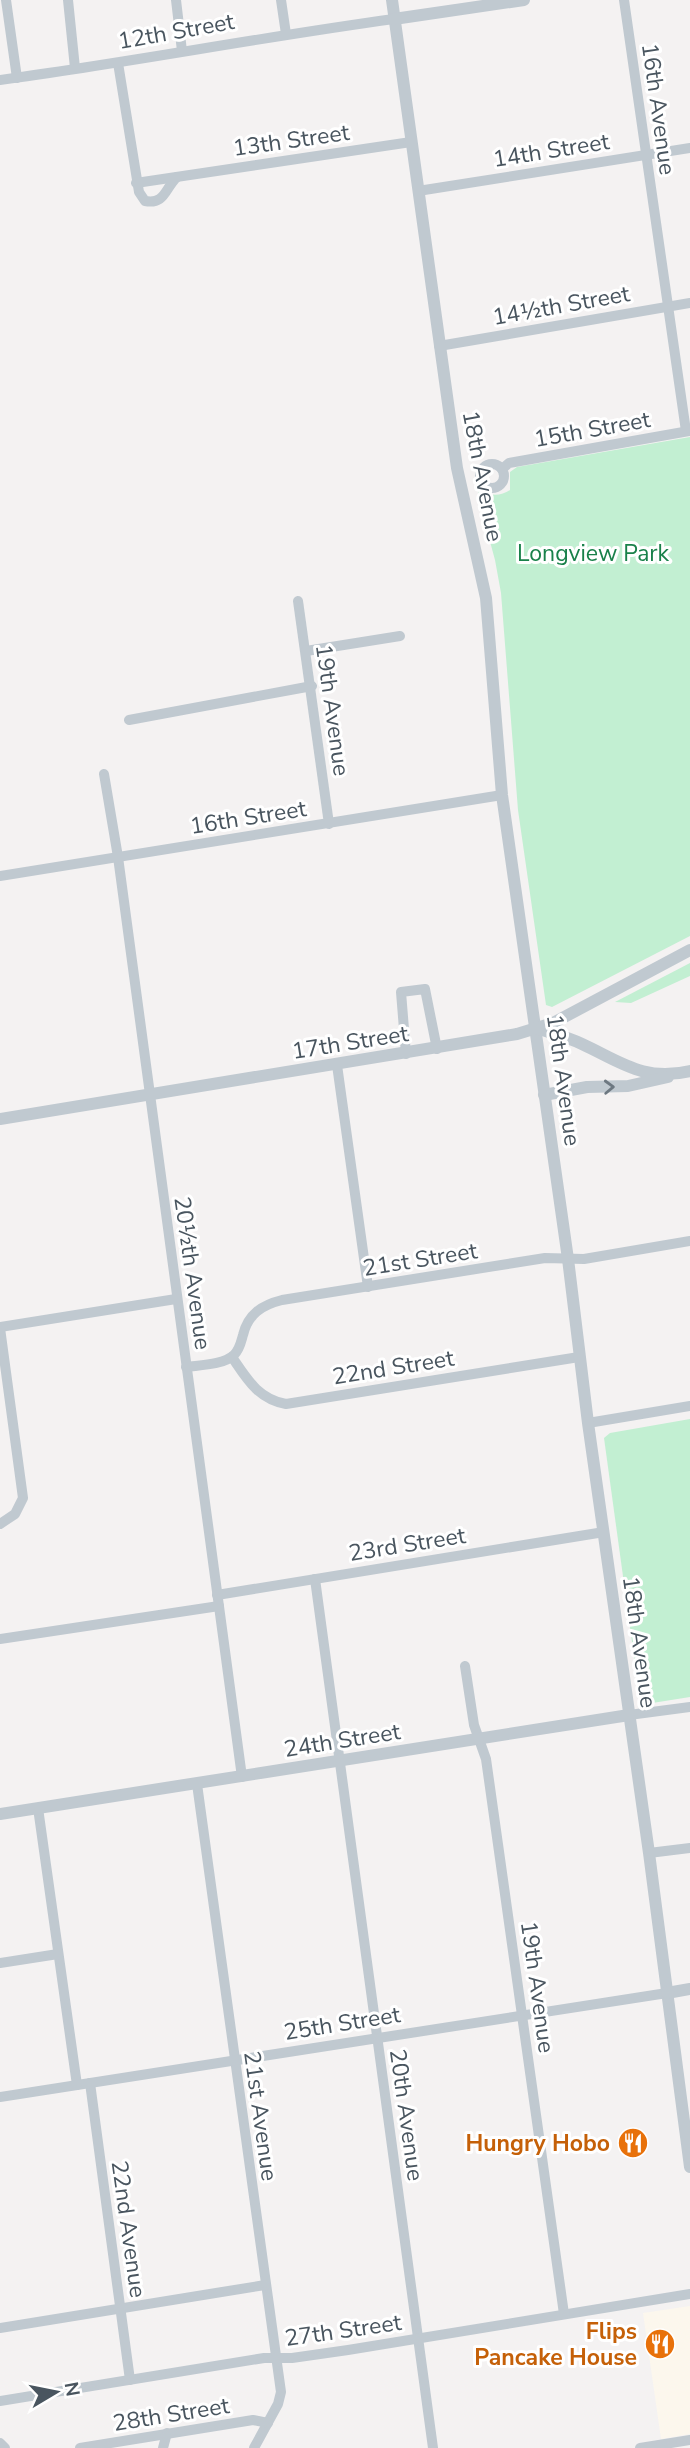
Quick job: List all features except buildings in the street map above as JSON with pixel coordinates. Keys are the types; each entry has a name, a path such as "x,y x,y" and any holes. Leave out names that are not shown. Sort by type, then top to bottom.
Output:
{"street":[{"path":"6,0 17,78"},
{"path":"68,0 75,68"},
{"path":"176,0 182,51"},
{"path":"281,0 286,34"},
{"name":"18th Avenue","path":"392,0 457,468 486,598 502,795 568,1259 579,1357 690,2167"},
{"name":"12th Street","path":"0,80 286,34 524,0"},
{"name":"16th Avenue","path":"624,0 688,431"},
{"path":"118,63 136,183 142,198 151,202 157,201 165,195 177,177"},
{"name":"13th Street","path":"136,183 411,142"},
{"name":"14th Street","path":"418,191 690,148"},
{"name":"14½th Street","path":"439,346 690,303"},
{"name":"15th Street","path":"502,469 509,463 688,431"},
{"name":"19th Avenue","path":"298,601 312,686 329,824"},
{"path":"306,651 400,636"},
{"path":"128,720 312,686"},
{"name":"20½th Avenue","path":"104,774 118,857 242,1777"},
{"name":"16th Street","path":"0,876 502,795"},
{"name":"17th Street","path":"0,1119 517,1034 553,1023 690,950"},
{"path":"406,1054 401,992 425,989 437,1049"},
{"path":"536,1028 583,1044 633,1069 673,1075"},
{"path":"337,1065 368,1287"},
{"path":"544,1095 587,1087 628,1086 690,1071"},
{"name":"21st Street","path":"232,1357 241,1345 250,1318 262,1307 282,1300 545,1258 584,1259 690,1241"},
{"path":"0,1524 15,1514 23,1498 0,1327 176,1299"},
{"path":"186,1367 232,1357"},
{"name":"22nd Street","path":"232,1357 261,1394 286,1404 579,1357"},
{"path":"588,1423 690,1406"},
{"name":"23rd Street","path":"216,1594 604,1532"},
{"name":"20th Avenue","path":"315,1579 433,2448"},
{"path":"0,1639 219,1606"},
{"name":"19th Avenue","path":"465,1666 474,1725 486,1759 564,2314"},
{"name":"24th Street","path":"0,1814 690,1707"},
{"name":"21st Avenue","path":"197,1784 280,2399 254,2448"},
{"path":"38,1808 77,2085"},
{"path":"649,1853 690,1848"},
{"path":"0,1964 58,1954"},
{"name":"25th Street","path":"0,2097 690,1989"},
{"name":"22nd Avenue","path":"90,2083 130,2380"},
{"path":"0,2328 265,2285"},
{"name":"27th Street","path":"0,2401 264,2358 292,2358 419,2339 690,2294"},
{"name":"28th Street","path":"80,2448 253,2420 268,2423"},
{"path":"163,2448 167,2433"},
{"path":"640,2448 690,2440"},
{"path":"0,2443 5,2448"}],"shaded area":[{"path":"690,2306 690,2434 661,2439 643,2313"}],"green space":[{"name":"Longview Park","path":"690,437 690,936 552,1007 546,1005 518,810 501,593 478,497 479,489 494,495 510,490 510,472 517,467"},
{"path":"690,963 690,976 631,1003 615,1002"},
{"path":"690,1419 690,1697 646,1704 640,1700 604,1438 610,1433"}],"place":[{"name":"Hungry Hobo","path":"633,2143"},
{"name":"Flips Pancake House","path":"660,2344"}]}
